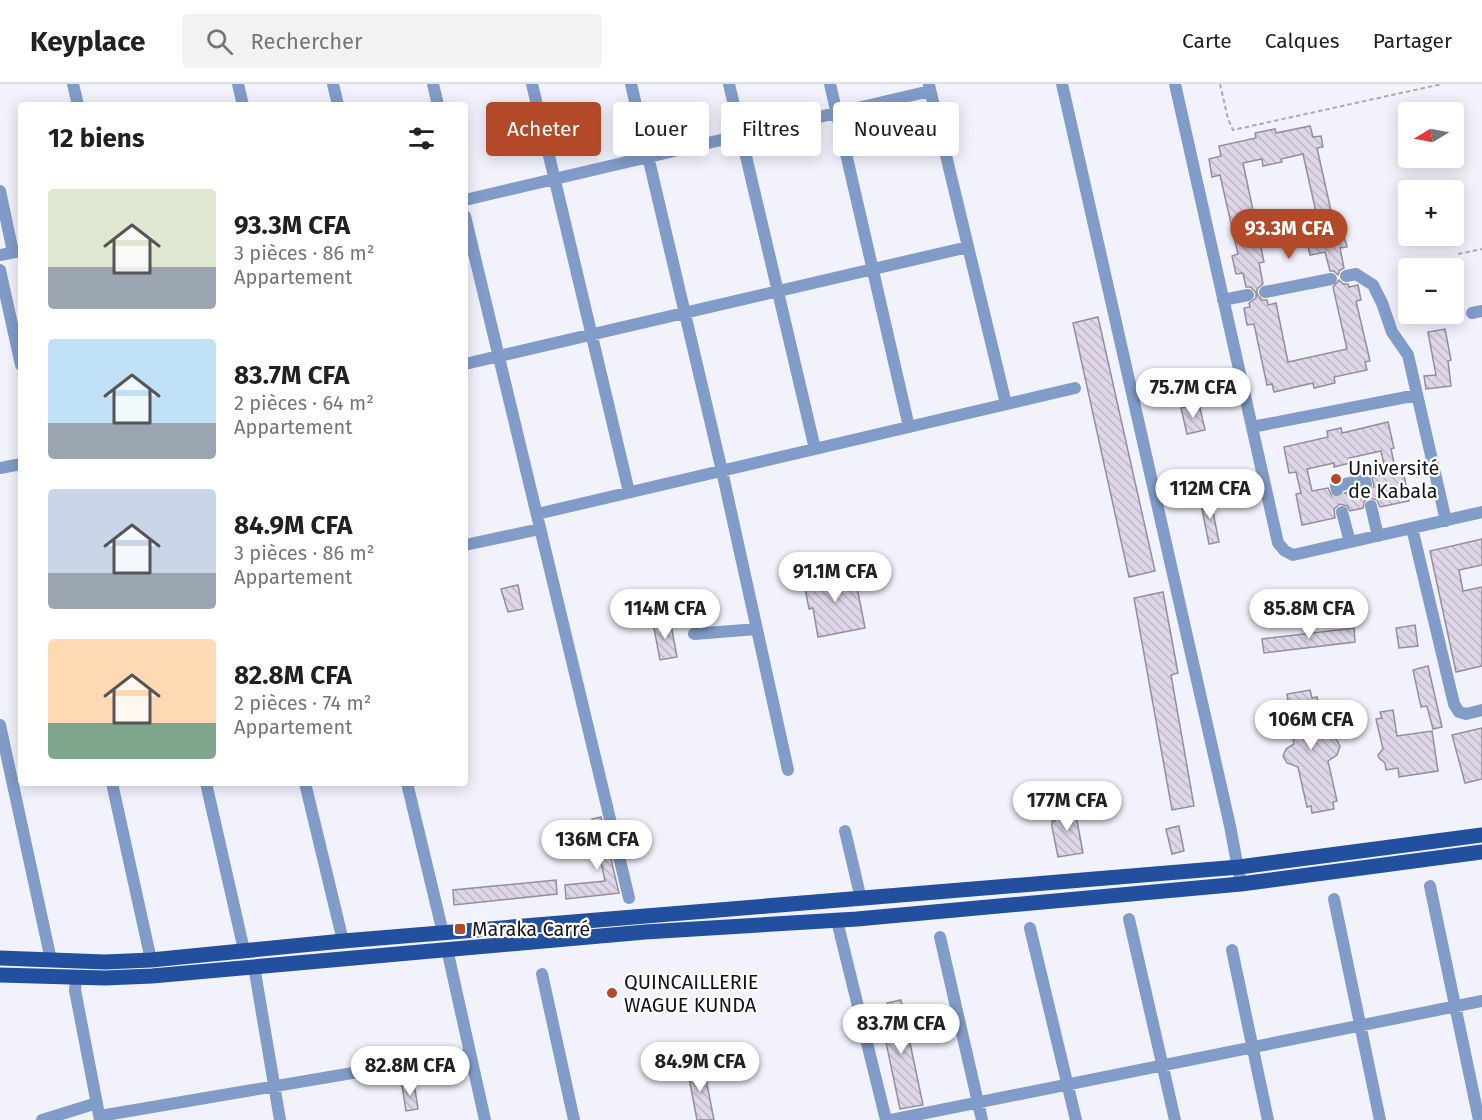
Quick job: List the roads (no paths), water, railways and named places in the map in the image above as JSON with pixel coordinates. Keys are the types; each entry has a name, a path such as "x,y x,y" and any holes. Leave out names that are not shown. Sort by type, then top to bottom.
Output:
{"main road":[{"path":"0,958 105,962 151,960 343,941 1239,867 1482,836"},
{"path":"0,975 76,978 152,976 645,932 837,921 1241,884 1482,852"}],"street":[{"path":"73,84 77,102"},
{"path":"238,84 242,102"},
{"path":"333,84 337,102"},
{"path":"433,84 437,102"},
{"path":"532,84 629,492"},
{"path":"631,84 722,471 788,770"},
{"path":"729,84 733,102"},
{"path":"830,84 834,102"},
{"path":"1062,84 1241,884"},
{"path":"1175,84 1278,543 1285,552 1293,555 1482,512"},
{"path":"877,102 929,88 1006,404"},
{"path":"468,199 721,140"},
{"path":"746,156 815,449"},
{"path":"847,156 909,427"},
{"path":"0,191 17,252 0,255"},
{"path":"468,228 629,898"},
{"path":"468,363 968,247"},
{"path":"0,270 18,351"},
{"path":"1346,276 1356,274 1373,285 1392,332 1408,356 1446,520"},
{"path":"1265,292 1331,279"},
{"path":"1223,300 1248,295"},
{"path":"537,514 1075,388"},
{"path":"1252,427 1417,394"},
{"path":"0,468 18,465"},
{"path":"1337,490 1336,486 1365,480 1366,484"},
{"path":"1371,506 1378,536"},
{"path":"1342,512 1350,542"},
{"path":"1412,528 1454,704 1459,712 1466,714 1482,710"},
{"path":"468,544 540,529"},
{"path":"694,634 757,629"},
{"path":"0,725 51,960"},
{"path":"113,786 151,960"},
{"path":"207,786 244,950"},
{"path":"306,786 343,941"},
{"path":"408,786 443,933"},
{"path":"845,831 861,899"},
{"path":"1430,886 1479,1120"},
{"path":"1334,899 1380,1120"},
{"path":"1129,920 1175,1120"},
{"path":"837,921 889,1120 1482,1001"},
{"path":"1030,928 1076,1120"},
{"path":"940,937 982,1120"},
{"path":"447,949 485,1120"},
{"path":"1232,950 1268,1120"},
{"path":"254,966 280,1120"},
{"path":"542,974 574,1120"},
{"path":"76,978 75,990 99,1113"},
{"path":"42,1120 274,1086 470,1053"}],"tunnel":[{"path":"1366,484 1371,506"},
{"path":"1337,490 1342,512"}],"place":[{"name":"Université de Kabala","path":"1336,479"},
{"name":"Maraka Carré","path":"460,929"},
{"name":"QUINCAILLERIE WAGUE KUNDA","path":"612,993"}]}
